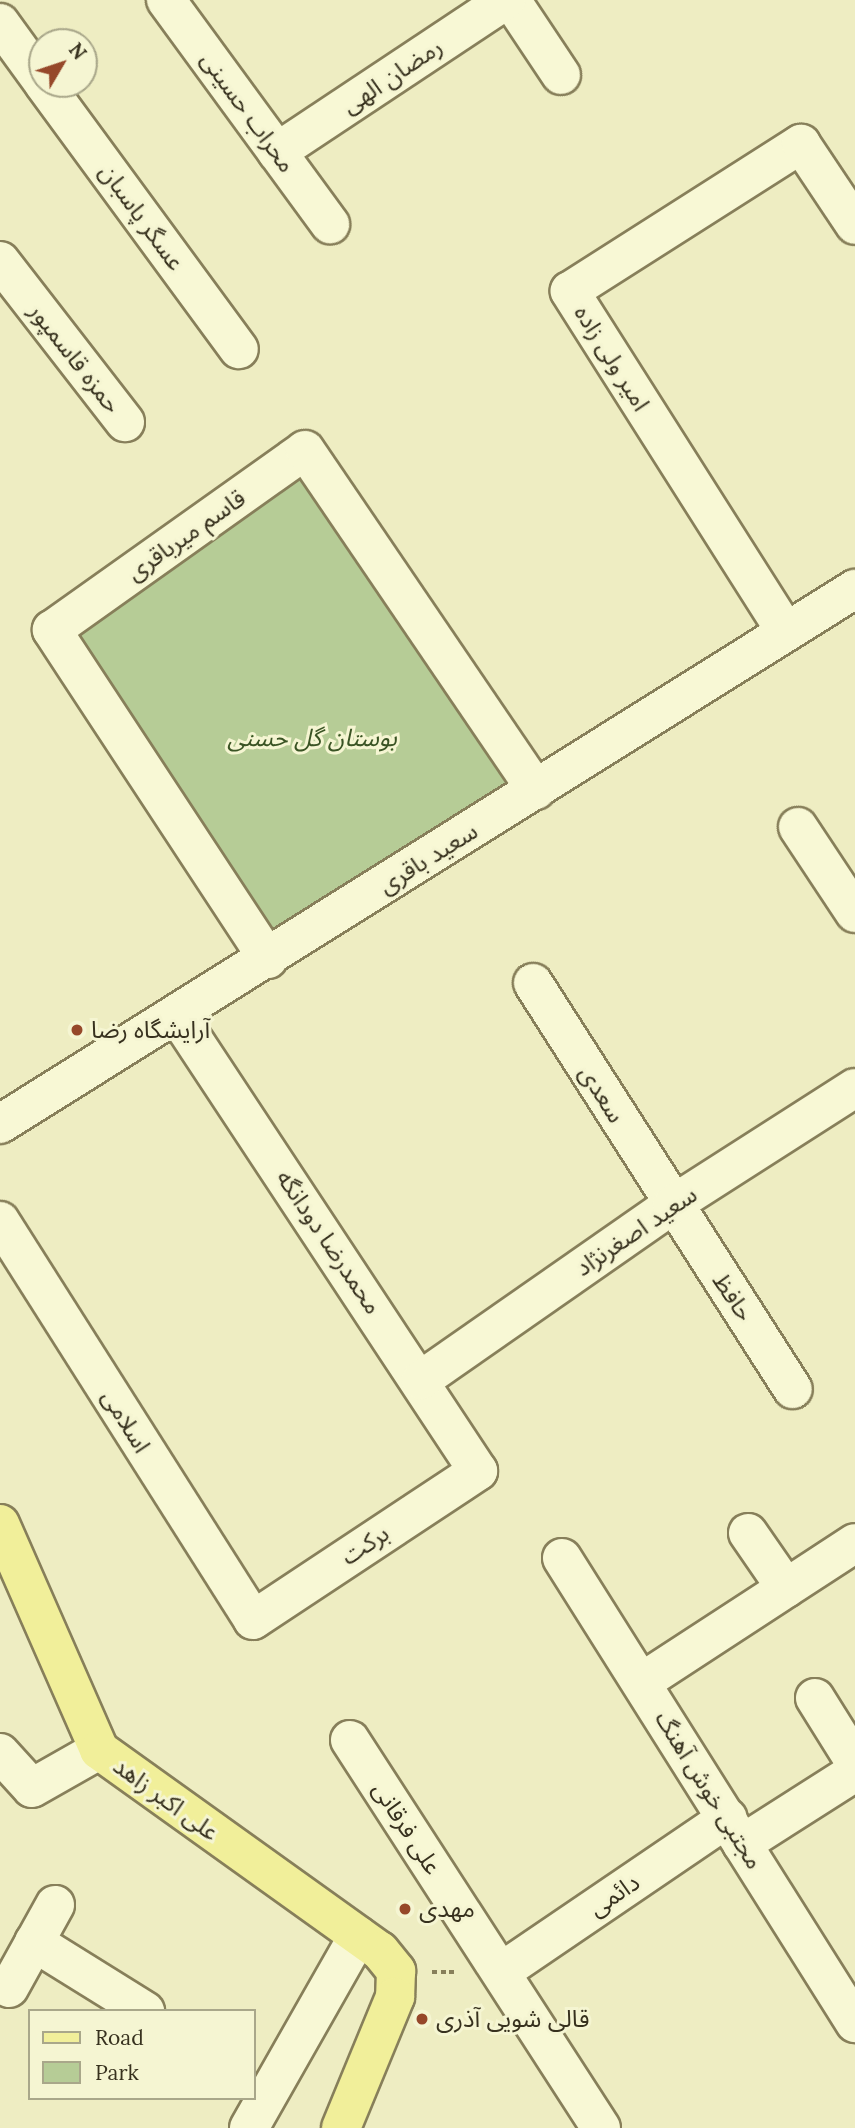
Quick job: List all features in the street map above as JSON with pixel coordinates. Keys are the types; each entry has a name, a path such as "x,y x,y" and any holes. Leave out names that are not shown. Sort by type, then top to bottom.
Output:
{"main road":[{"name":"علی اکبر زاهد","path":"0,1524 99,1750 358,1936 396,1971"},
{"path":"341,2128 395,1997 396,1971"}],"street":[{"name":"محراب حسینی","path":"166,0 330,224"},
{"name":"رمضان الهی","path":"277,152 509,0"},
{"path":"509,0 561,75"},
{"name":"عسگر پاسبان","path":"0,23 28,61"},
{"name":"عسگر پاسبان","path":"55,98 239,349"},
{"name":"امیر ولی زاده","path":"786,632 570,291 801,144 855,225"},
{"name":"حمزه قاسمپور","path":"0,261 125,422"},
{"name":"قاسم میرباقری","path":"268,959 52,630 305,450 536,790"},
{"name":"سعید باقری","path":"0,1124 268,959 855,589"},
{"path":"798,827 855,913"},
{"name":"سعدی","path":"533,983 672,1205"},
{"name":"محمدرضا دودانگه","path":"177,1015 421,1380 478,1471"},
{"name":"سعید اصغرنژاد","path":"421,1380 672,1205 855,1088"},
{"name":"حافظ","path":"672,1205 793,1389"},
{"name":"اسلامی","path":"0,1221 253,1620"},
{"name":"برکت","path":"253,1620 478,1471"},
{"path":"748,1533 786,1588"},
{"path":"642,1682 855,1543"},
{"name":"مجتبی خوش آهنگ","path":"562,1558 855,2023"},
{"path":"815,1698 855,1762"},
{"name":"علی فرقانی","path":"350,1740 601,2128"},
{"path":"0,1753 27,1788 99,1750"},
{"name":"دائمی","path":"501,1972 735,1831 855,1772"},
{"path":"9,1988 55,1905"},
{"path":"249,2128 262,2083 358,1936"},
{"path":"34,1942 142,2009"}],"path":[{"path":"396,1971 501,1972"}],"green space":[{"name":"بوستان گل حسنی","path":"306,465 523,787 280,951 63,629"}],"place":[{"name":"آرایشگاه رضا","path":"77,1030"},
{"name":"مهدی","path":"405,1909"},
{"name":"قالی شویی آذری","path":"422,2019"}]}
